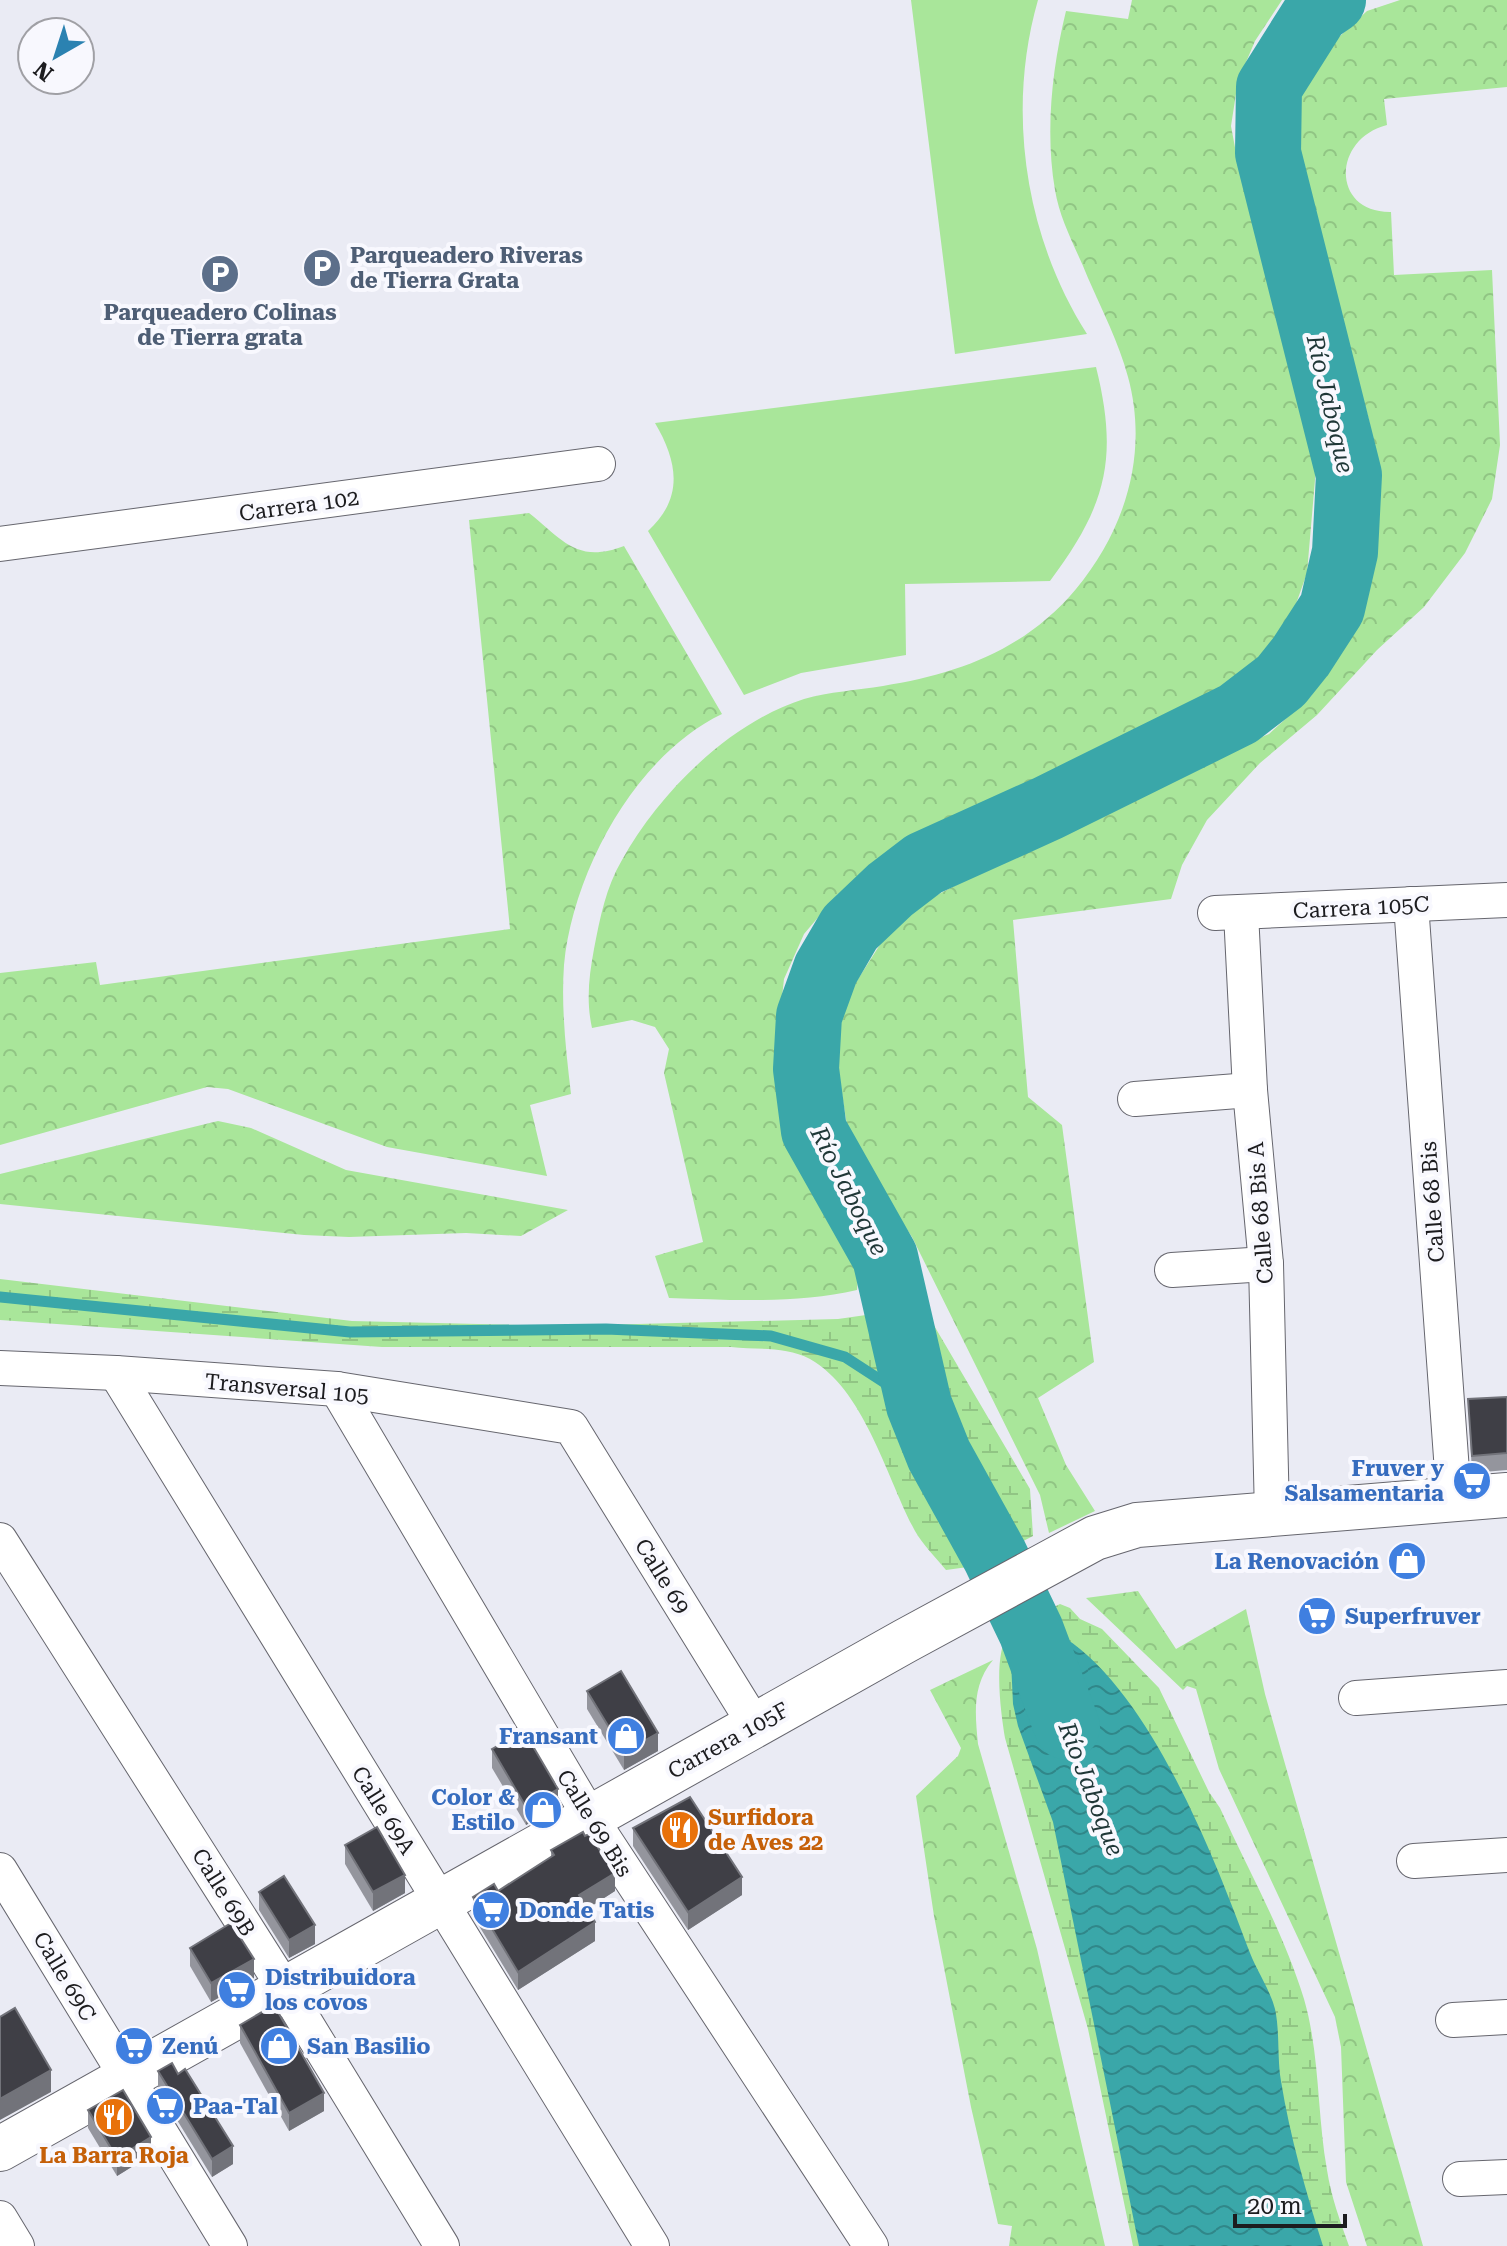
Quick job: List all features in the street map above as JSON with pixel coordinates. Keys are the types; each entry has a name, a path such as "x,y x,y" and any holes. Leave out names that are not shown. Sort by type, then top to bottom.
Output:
{"street":[{"name":"Carrera 102","path":"0,544 598,464"},
{"name":"Carrera 105C","path":"1228,913 1507,900"},
{"name":"Calle 68 Bis","path":"1411,904 1454,1499"},
{"name":"Calle 68 Bis A","path":"1228,913 1250,1090 1266,1264 1272,1514"},
{"path":"1135,1099 1250,1090"},
{"path":"1172,1270 1266,1264"},
{"name":"Transversal 105","path":"0,1368 337,1389 571,1427"},
{"name":"Calle 69A","path":"116,1373 652,2246"},
{"name":"Calle 69 Bis","path":"337,1389 590,1817 871,2246"},
{"name":"Calle 69","path":"571,1427 755,1725"},
{"name":"Carrera 105F","path":"0,2149 905,1641 1095,1538 1137,1525 1507,1495"},
{"name":"Calle 69B","path":"0,1540 285,1989 442,2246"},
{"path":"1356,1698 1507,1687"},
{"path":"1414,1861 1507,1855"},
{"name":"Calle 69C","path":"0,1870 230,2246"},
{"path":"1453,2020 1507,2017"},
{"path":"1460,2179 1507,2177"},
{"path":"0,2218 17,2246"}],"green space":[{"path":"911,0 1038,0 1028,42 1023,85 1027,172 1049,256 1087,334 955,354"},
{"path":"1132,0 1282,0 1255,41 1238,81 1231,126 1239,169 1292,368 1318,445 1307,573 1291,618 1270,649 1232,681 1036,780 908,837 837,895 804,934 784,979 774,1070 789,1134 826,1215 859,1268 857,1290 787,1299 669,1298 655,1256 703,1242 664,1073 669,1049 655,1027 632,1020 592,1028 589,1008 592,959 608,892 616,870 656,810 699,763 724,742 776,710 804,699 911,681 988,656 1035,628 1056,610 1076,589 1108,542 1120,516 1134,462 1134,406 1120,352 1061,213 1052,168 1050,123 1057,55 1066,11 1128,19"},
{"path":"1292,0 1338,0 1323,7 1273,88 1268,153 1353,464 1357,569 1339,622 1317,663 1287,698 1230,742 921,895 867,945 834,1000 821,1065 824,1117 838,1162 1030,1489 1033,1536 975,1566 946,1570 915,1531 873,1437 846,1392 829,1373 810,1359 791,1352 731,1347 382,1347 0,1320 0,1279 352,1321 560,1326 838,1319 866,1315 876,1294 871,1270 813,1157 800,1119 796,1087 795,1060 800,1019 829,951 877,900 924,864 1227,720 1252,704 1272,684 1304,640 1325,590 1328,524 1325,464 1249,171 1241,123 1254,66"},
{"path":"1400,0 1507,0 1507,87 1384,99 1387,125 1369,133 1356,145 1348,159 1346,174 1349,189 1357,201 1371,209 1391,212 1394,275 1492,270 1500,445 1492,499 1465,553 1424,607 1377,650 1317,715 1260,763 1207,820 1182,865 1171,899 1013,920 1028,1097 1062,1125 1094,1362 1038,1398 1066,1465 1095,1511 1049,1533 1040,1495 912,1237 850,1144 835,1051 846,998 881,943 920,904 1133,792 1269,734 1311,696 1351,625 1372,538 1375,480 1369,420 1303,193 1295,137 1301,93 1326,49 1367,11"},
{"path":"1096,367 1106,429 1103,480 1084,529 1050,581 905,584 906,655 801,673 744,695 648,531 668,506 674,479 669,452 655,423"},
{"path":"529,513 562,540 582,551 608,551 624,546 722,714 691,733 662,757 637,787 595,855 580,892 570,929 563,981 564,1030 571,1094 530,1105 547,1176 387,1147 228,1089 207,1087 0,1145 0,973 96,962 100,985 510,929 469,520"},
{"path":"218,1121 251,1128 346,1170 568,1210 521,1236 466,1233 349,1237 0,1204 0,1174"},
{"path":"1138,1591 1176,1649 1246,1609 1265,1694 1423,2246 1367,2246 1346,2182 1341,2047 1335,2017 1219,1769 1196,1689 1187,1686 1183,1690 1086,1598"},
{"path":"1060,1604 1070,1608 1080,1619 1102,1629 1159,1688 1276,1926 1296,1974 1309,2020 1327,2170 1349,2246 1133,2246 1088,2029 1005,1738 1002,1714 999,1668 1004,1641 1021,1624"},
{"path":"993,1660 978,1689 978,1744 1037,1949 1105,2246 1009,2246 1012,2226 998,2224 971,2107 934,1916 916,1796 958,1756 961,1748 930,1690"}],"water":[{"path":"1065,1638 1096,1664 1126,1698 1152,1737 1199,1826 1275,2009 1285,2102 1323,2246 1139,2246 1053,1822 1013,1704 1011,1661 1028,1642"}],"building":[{"path":"1507,1397 1507,1453 1472,1456 1468,1399"},
{"path":"621,1671 658,1733 624,1752 587,1691"},
{"path":"524,1731 558,1789 526,1807 492,1749"},
{"path":"690,1797 742,1877 688,1912 633,1828"},
{"path":"377,1827 405,1875 373,1892 345,1845"},
{"path":"583,1832 585,1836 589,1834 615,1873 579,1895 595,1922 518,1972 473,1897 494,1884 498,1891 554,1855 551,1850"},
{"path":"284,1876 315,1925 289,1940 259,1892"},
{"path":"231,1923 254,1959 211,1983 190,1948"},
{"path":"274,2005 324,2093 289,2113 240,2025"},
{"path":"15,2008 51,2070 0,2099 0,2017"},
{"path":"172,2063 178,2074 185,2069 233,2146 212,2159 158,2071"},
{"path":"123,2090 151,2137 117,2158 88,2110"}],"waterway":[{"name":"Río Jaboque","path":"1067,1727 1031,1631 995,1556 939,1455 919,1405 885,1257 814,1131 806,1069 809,1016 826,969 850,928 890,890 924,864 1048,808 1238,714 1281,681 1332,608 1345,552 1349,475 1268,153 1269,87 1317,11 1333,0"},
{"path":"0,1297 350,1332 606,1329 771,1336 845,1357 919,1405"}],"place":[{"name":"Parqueadero Riveras de Tierra Grata","path":"322,268"},
{"name":"Parqueadero Colinas de Tierra grata","path":"220,274"},
{"name":"Fruver y Salsamentaria","path":"1472,1481"},
{"name":"La Renovación","path":"1407,1561"},
{"name":"Superfruver","path":"1317,1616"},
{"name":"Fransant","path":"626,1736"},
{"name":"Color & Estilo","path":"543,1810"},
{"name":"Surfidora de Aves 22","path":"680,1830"},
{"name":"Donde Tatis","path":"491,1910"},
{"name":"Distribuidora los covos","path":"237,1990"},
{"name":"Zenú","path":"134,2046"},
{"name":"San Basilio","path":"279,2046"},
{"name":"Paa-Tal","path":"165,2106"},
{"name":"La Barra Roja","path":"114,2117"}]}
